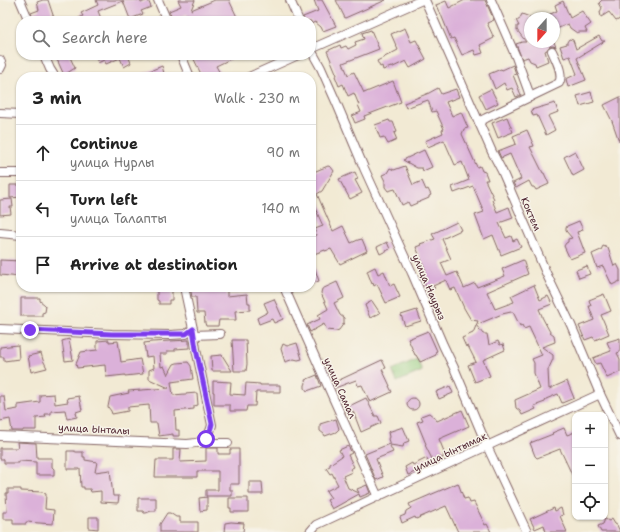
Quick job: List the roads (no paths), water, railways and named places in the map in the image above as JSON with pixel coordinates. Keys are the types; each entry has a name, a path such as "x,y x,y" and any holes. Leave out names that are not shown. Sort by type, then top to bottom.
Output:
{"street":[{"path":"20,0 27,16"},
{"path":"158,0 165,16"},
{"path":"290,0 297,16"},
{"path":"316,47 423,0"},
{"name":"Коктем","path":"423,0 502,171 620,436"},
{"path":"491,0 516,58 530,97"},
{"path":"479,122 559,83 561,80 560,74 552,51"},
{"name":"улица Наурыз","path":"316,58 455,370 487,446 527,532"},
{"path":"0,60 2,65 0,68"},
{"path":"46,60 52,72"},
{"path":"183,60 188,72"},
{"path":"260,72 287,60"},
{"path":"0,113 16,114"},
{"path":"0,173 16,173"},
{"path":"0,233 16,235"},
{"path":"185,292 212,424 206,439 196,443"},
{"name":"улица Самал","path":"286,292 378,497"},
{"path":"0,328 112,334 186,334 194,332 220,334"},
{"name":"улица Ынтымак","path":"310,532 316,525 600,394"},
{"name":"улица Ынталы","path":"0,436 187,444 228,443"}]}
